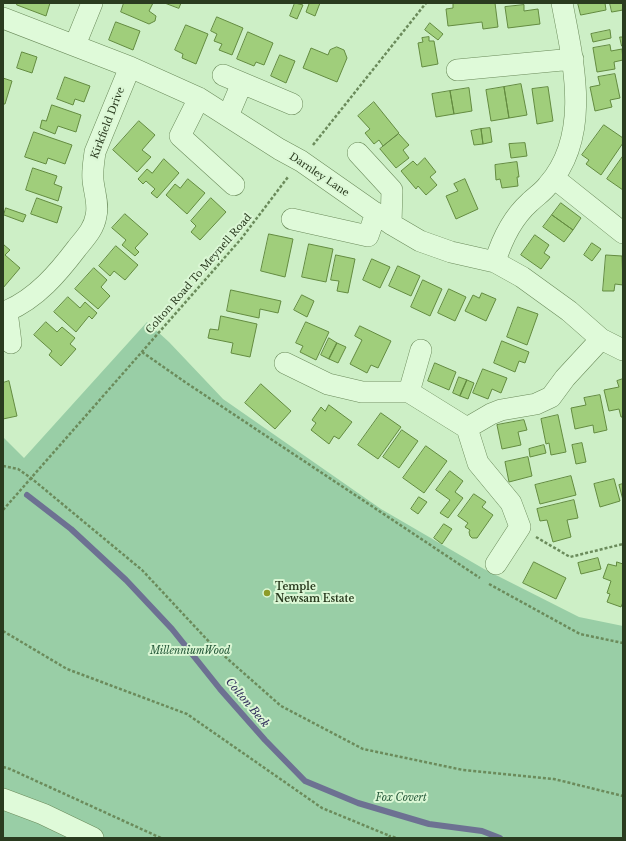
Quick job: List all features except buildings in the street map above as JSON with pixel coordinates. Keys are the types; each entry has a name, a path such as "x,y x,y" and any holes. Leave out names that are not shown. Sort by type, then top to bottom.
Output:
{"street":[{"path":"75,45 92,3"},
{"path":"495,262 499,248 512,223 520,212 541,193 554,178 568,150 575,120 576,89 573,59 562,3"},
{"name":"Darnley Lane","path":"3,18 130,67 199,98 279,149 301,161 384,219 420,241 451,252 495,262 522,277 569,311 601,339 623,350"},
{"path":"456,70 573,59"},
{"name":"Kirkfield Drive","path":"12,343 5,312 18,307 41,289 59,271 92,228 96,216 97,204 93,178 93,165 96,152 130,67"},
{"path":"223,75 292,104"},
{"path":"228,116 242,83"},
{"path":"199,98 180,136 234,185"},
{"path":"292,219 368,236 384,219 392,190 358,153"},
{"path":"554,178 623,233"},
{"path":"467,428 491,414 502,410 536,404 551,397 565,378 601,339"},
{"path":"409,392 421,350"},
{"path":"285,363 328,384 362,392 409,392 467,428 478,462 511,503 520,528 496,564"},
{"path":"3,799 43,814 93,838"}],"path":[{"name":"Colton Road To Meynell Road","path":"3,510 241,239 426,3"},
{"path":"142,352 492,586 580,634 623,643"},
{"path":"3,466 18,469 31,478 142,570 213,646 282,706 363,749 464,770 554,779 623,796"},
{"path":"520,528 570,557 623,544"},
{"path":"3,631 67,669 187,714 322,808 390,837 397,838"},
{"path":"3,767 161,838"}],"green space":[{"name":"Temple Newsam Estate","path":"147,322 169,342 223,399 381,509 484,569 579,617 623,626 623,838 3,838 3,437 24,458"}],"waterway":[{"name":"Colton Beck","path":"27,495 71,529 126,580 172,629 220,689 265,740 305,781 358,803 429,824 482,831 500,838"}],"place":[{"name":"Temple Newsam Estate","path":"267,593"}],"park label":[{"name":"MillenniumWood","path":"190,651"},
{"name":"Fox Covert","path":"401,798"}]}
